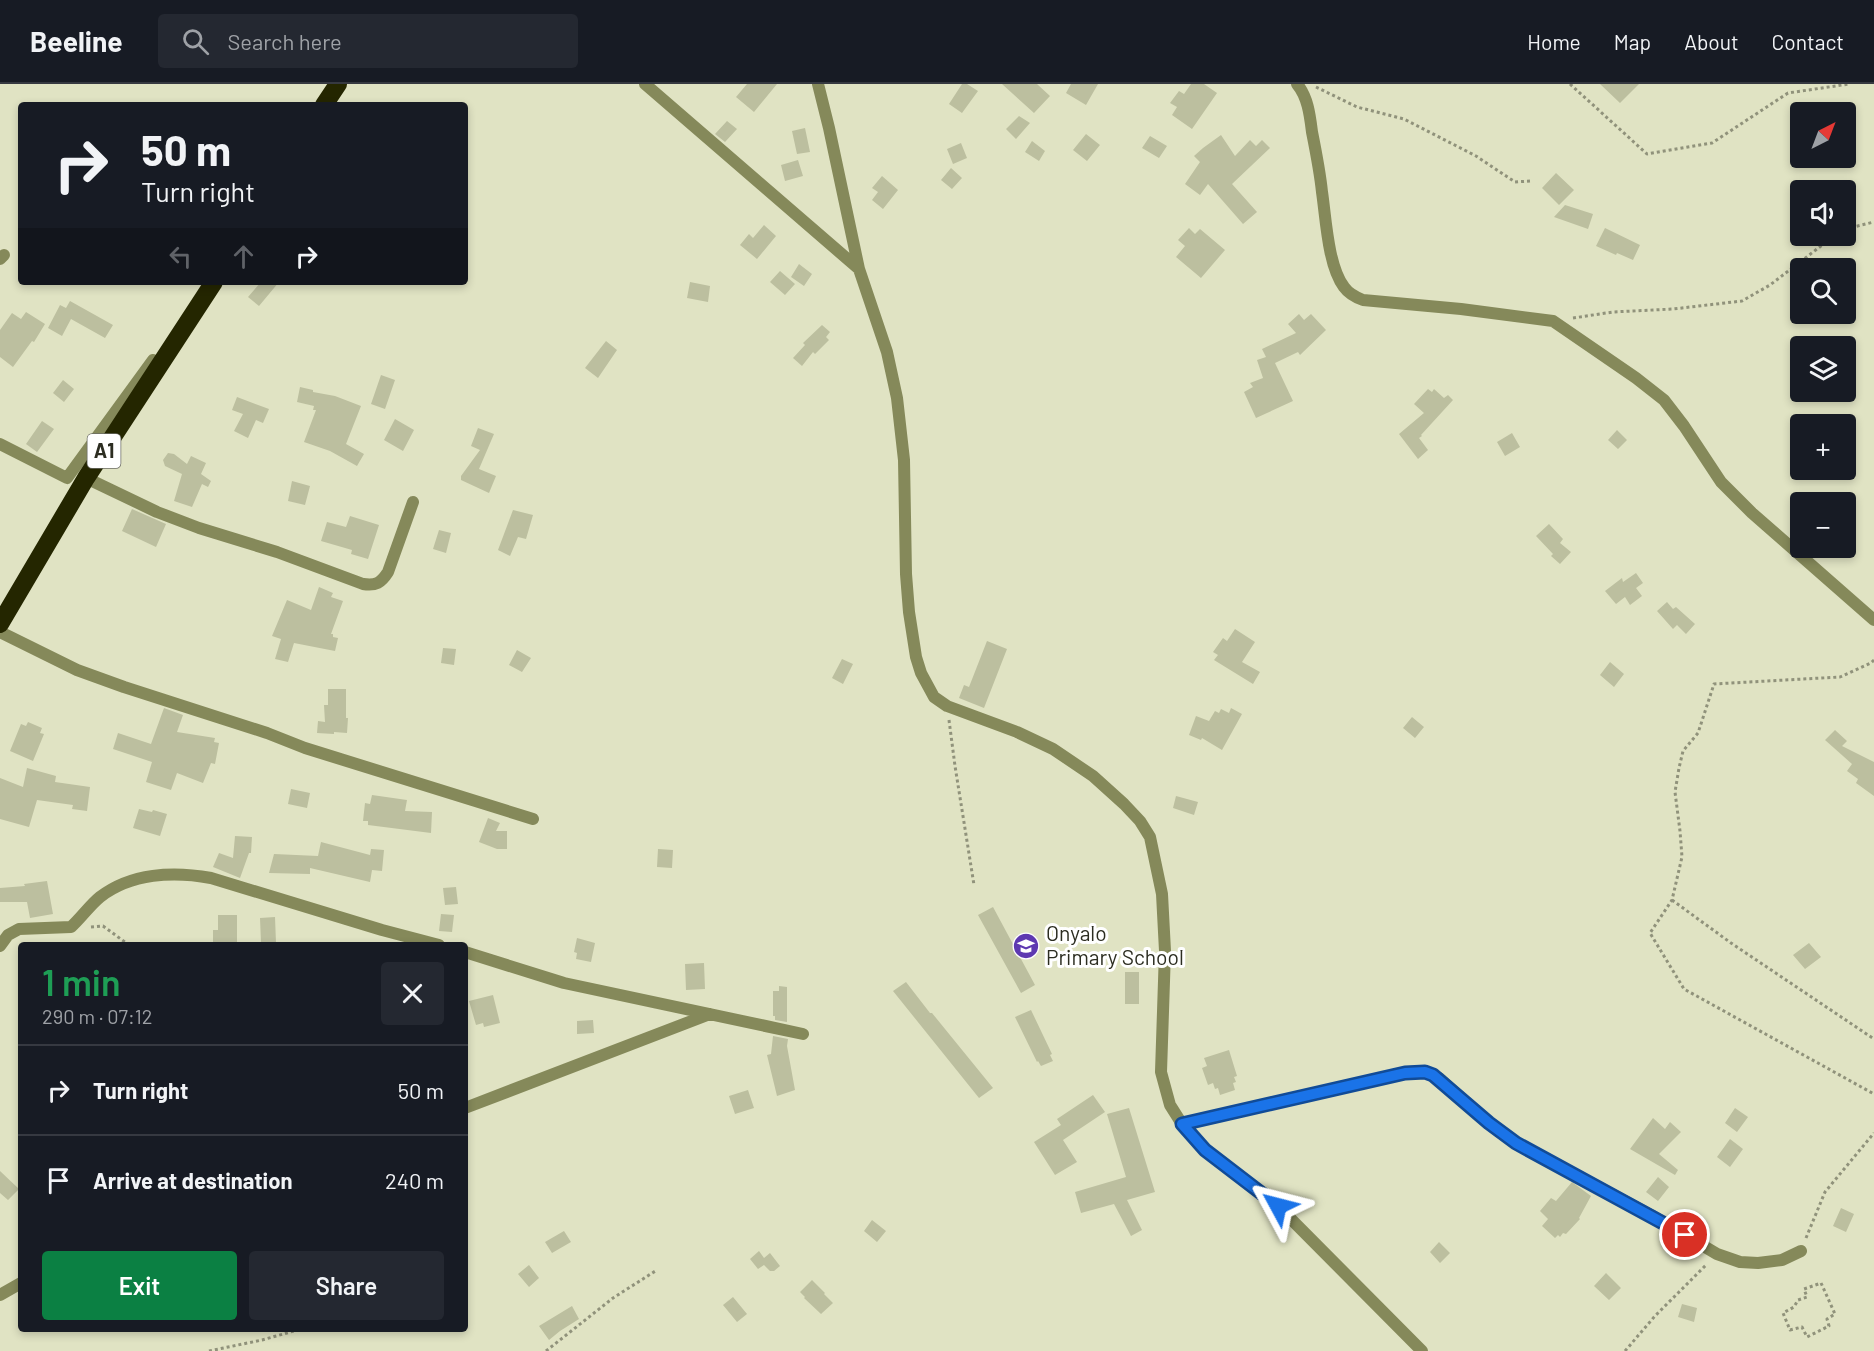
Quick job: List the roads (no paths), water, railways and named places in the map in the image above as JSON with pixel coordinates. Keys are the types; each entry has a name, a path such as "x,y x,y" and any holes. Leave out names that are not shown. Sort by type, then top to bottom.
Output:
{"highway":[{"path":"326,102 338,84"},
{"name":"A1","path":"0,624 86,478 210,285"}],"street":[{"path":"645,84 859,269"},
{"path":"818,84 859,269 887,352 901,422 909,612 916,657 927,686 934,697 947,706 1017,732 1070,759 1093,776 1140,821 1150,837 1162,894 1165,951 1161,1072 1170,1105 1182,1124 1205,1150 1278,1206 1422,1351"},
{"path":"1297,84 1302,89 1309,113 1329,244 1337,274 1348,293 1363,300 1461,309 1553,321 1664,400 1721,483 1874,620"},
{"path":"0,444 67,478 210,285"},
{"path":"86,478 157,512 199,528 278,552 371,585 383,581 388,572 412,502"},
{"path":"0,632 77,670 115,684 267,733 305,748 533,819"},
{"path":"0,946 8,935 19,929 71,927 99,898 126,882 150,876 192,875 211,878 428,942"},
{"path":"468,953 564,982 803,1034"},
{"path":"468,1107 711,1014"},
{"path":"1182,1124 1405,1073 1425,1072 1439,1078 1489,1123 1516,1143 1651,1215 1717,1254 1740,1262 1758,1263 1782,1260 1801,1251"},
{"path":"0,1295 18,1285"}],"place":[{"name":"Onyalo Primary School","path":"1026,946"}]}
